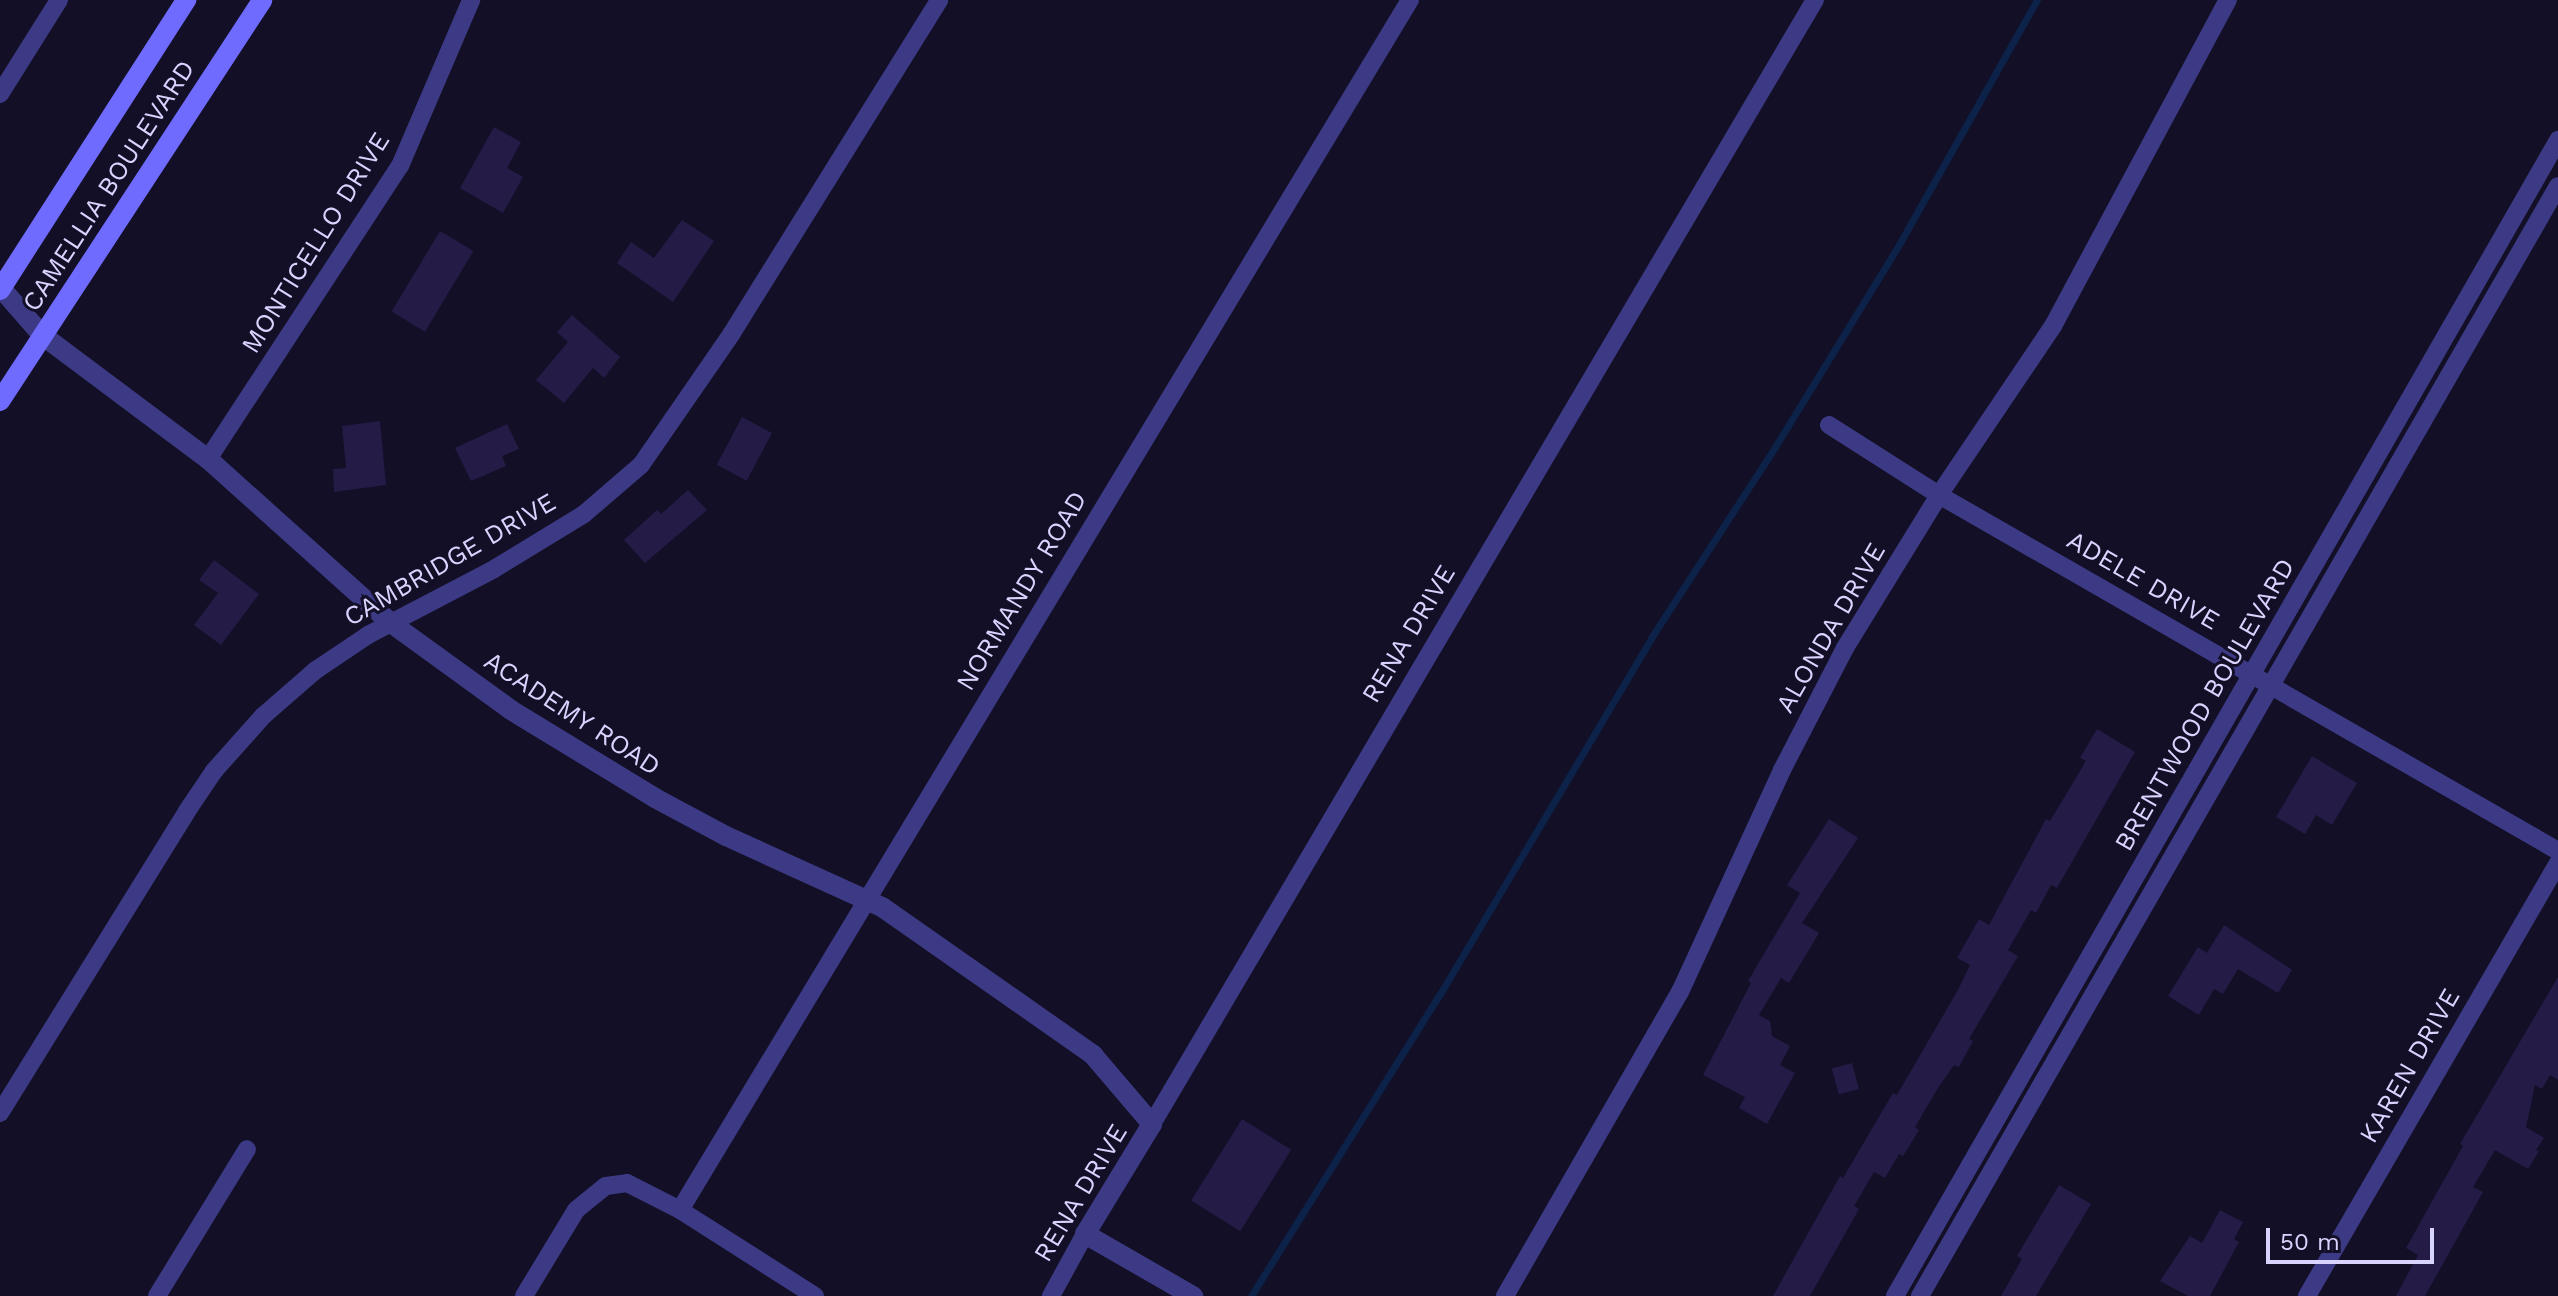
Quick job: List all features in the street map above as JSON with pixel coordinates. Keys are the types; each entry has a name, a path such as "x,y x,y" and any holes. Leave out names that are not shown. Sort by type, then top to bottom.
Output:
{"main road":[{"name":"CAMELLIA BOULEVARD","path":"0,291 186,0"},
{"name":"CAMELLIA BOULEVARD","path":"0,401 262,0"}],"street":[{"path":"0,94 59,0"},
{"name":"MONTICELLO DRIVE","path":"208,459 400,166 471,0"},
{"name":"CAMBRIDGE DRIVE","path":"0,1113 214,771 263,716 316,670 391,623 494,569 584,514 641,465 732,333 939,0"},
{"name":"NORMANDY ROAD","path":"680,1210 1410,0"},
{"name":"RENA DRIVE","path":"1051,1296 1815,0"},
{"name":"ALONDA DRIVE","path":"1505,1296 1680,992 1782,770 1845,648 1939,495 2053,326 2228,0"},
{"name":"BRENTWOOD BOULEVARD","path":"1895,1296 2558,140"},
{"name":"BRENTWOOD BOULEVARD","path":"1920,1296 2558,186"},
{"name":"ACADEMY ROAD","path":"0,291 42,335 208,459 391,623 511,710 655,798 726,836 867,898 1077,1043 1104,1067 1152,1124"},
{"name":"ADELE DRIVE","path":"1829,425 1939,495 2558,851"},
{"name":"KAREN DRIVE","path":"2307,1296 2558,863"},
{"path":"157,1296 247,1149"},
{"path":"524,1296 576,1210 606,1186 627,1183 680,1210 815,1296"},
{"path":"1085,1234 1193,1296"}],"building":[{"path":"494,127 521,142 507,168 523,177 503,213 460,188"},
{"path":"682,220 714,241 673,302 617,263 631,242 654,258"},
{"path":"440,231 473,251 425,332 392,312"},
{"path":"572,315 620,357 604,378 593,368 564,403 536,380 568,342 557,332"},
{"path":"742,417 772,433 747,481 717,465"},
{"path":"380,421 386,485 334,492 333,469 346,468 342,426"},
{"path":"507,424 519,449 502,456 506,466 471,481 455,448"},
{"path":"688,490 707,510 645,563 624,540 657,510 661,514"},
{"path":"214,560 259,594 221,645 194,625 218,593 199,580"},
{"path":"2097,729 2135,752 2057,888 2051,885 2036,913 2031,910 2008,950 2018,956 1969,1039 1973,1041 1959,1067 1954,1065 1938,1088 1915,1127 1919,1130 1903,1156 1899,1154 1885,1178 1874,1172 1854,1206 1859,1209 1810,1296 1773,1296 1840,1176 1843,1178 1893,1093 1897,1095 1959,988 1970,965 1957,958 1979,919 1989,925 2046,819 2050,821 2086,761 2080,758"},
{"path":"2312,756 2357,783 2332,825 2316,815 2305,834 2276,817"},
{"path":"1829,819 1858,838 1802,923 1819,933 1789,983 1781,978 1759,1015 1770,1021 1772,1036 1790,1046 1780,1065 1795,1073 1767,1124 1739,1108 1745,1097 1703,1075 1751,983 1748,981 1800,893 1787,885"},
{"path":"2224,925 2292,970 2278,993 2238,969 2223,994 2214,989 2199,1015 2168,996 2198,947 2207,953"},
{"path":"2558,977 2558,1080 2550,1075 2542,1089 2535,1085 2526,1127 2544,1138 2536,1150 2539,1151 2528,1169 2495,1150 2473,1187 2483,1192 2425,1296 2396,1296 2418,1255 2406,1248 2463,1146 2460,1144"},
{"path":"1852,1063 1859,1089 1839,1095 1832,1068"},
{"path":"1242,1119 1291,1150 1240,1231 1191,1200"},
{"path":"2059,1185 2091,1204 2036,1296 2001,1296 2022,1259 2017,1256"},
{"path":"2220,1210 2243,1222 2234,1239 2239,1242 2210,1296 2188,1296 2160,1281 2190,1236 2202,1243"}],"waterway":[{"path":"1251,1296 1440,994 1651,638 1775,447 1901,241 2037,0"}]}
